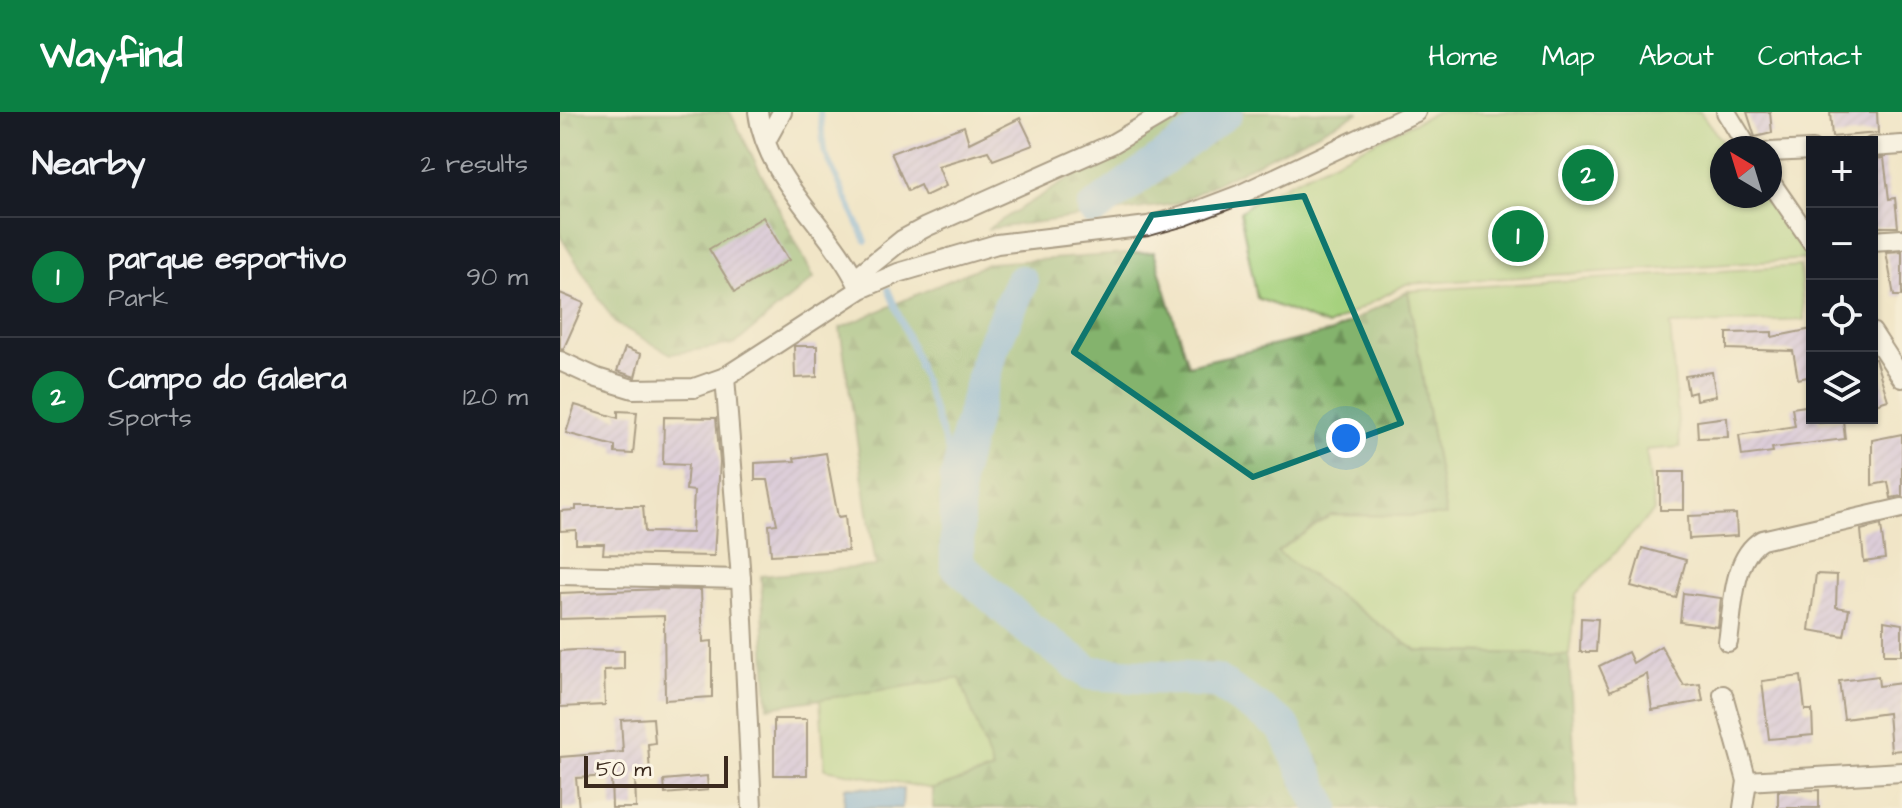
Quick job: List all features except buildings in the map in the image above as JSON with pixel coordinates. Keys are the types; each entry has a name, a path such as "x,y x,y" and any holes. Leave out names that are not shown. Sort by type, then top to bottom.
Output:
{"street":[{"path":"758,112 766,141 784,177 858,284"},
{"path":"766,141 782,112"},
{"path":"560,361 597,378 633,389 694,388 725,377 858,284 902,240 1112,144 1167,112"},
{"path":"858,284 997,244 1148,226 1184,216 1239,195 1416,112"},
{"path":"1726,112 1741,136"},
{"path":"1878,147 1902,145"},
{"path":"1782,151 1806,150"},
{"path":"1782,198 1806,233"},
{"path":"1878,241 1902,239"},
{"path":"1878,341 1902,378"},
{"path":"725,377 741,579 752,808"},
{"path":"1728,642 1745,555 1762,540 1902,508"},
{"path":"560,575 741,579"},
{"path":"1723,695 1747,781 1743,808"},
{"path":"1747,781 1902,772"}],"highlighted area":[{"path":"1304,196 1401,423 1253,477 1074,352 1152,215"}],"green space":[{"path":"560,112 730,112 814,278 735,344 671,354 615,323 560,236"},
{"path":"1178,112 1359,112 1175,204 987,229"},
{"path":"1436,112 1700,112 1718,136 1710,136 1710,208 1772,208 1806,259 1406,284 1328,326 1257,298 1240,212 1258,198"},
{"path":"1154,252 1188,365 1332,332 1408,291 1446,516 1331,515 1277,552 1417,651 1569,655 1577,808 933,808 933,789 993,770 960,678 768,707 761,576 876,566 840,328 989,263"},
{"path":"1800,266 1804,320 1670,325 1680,447 1646,450 1654,511 1576,594 1569,655 1417,651 1277,552 1331,515 1446,516 1408,291"},
{"path":"960,678 994,770 933,789 825,769 820,699"}],"water":[{"path":"845,787 903,789 902,808 844,808"}],"waterway":[{"path":"820,112 824,151 866,241"},
{"path":"1094,209 1226,112"},
{"path":"1021,282 990,352 957,478 957,565 1028,628 1090,673 1216,681 1283,726 1323,808"},
{"path":"888,289 913,349 957,478"}],"place":[{"name":"Campo do Galera","path":"1588,175"},
{"name":"parque esportivo","path":"1518,236"}]}
